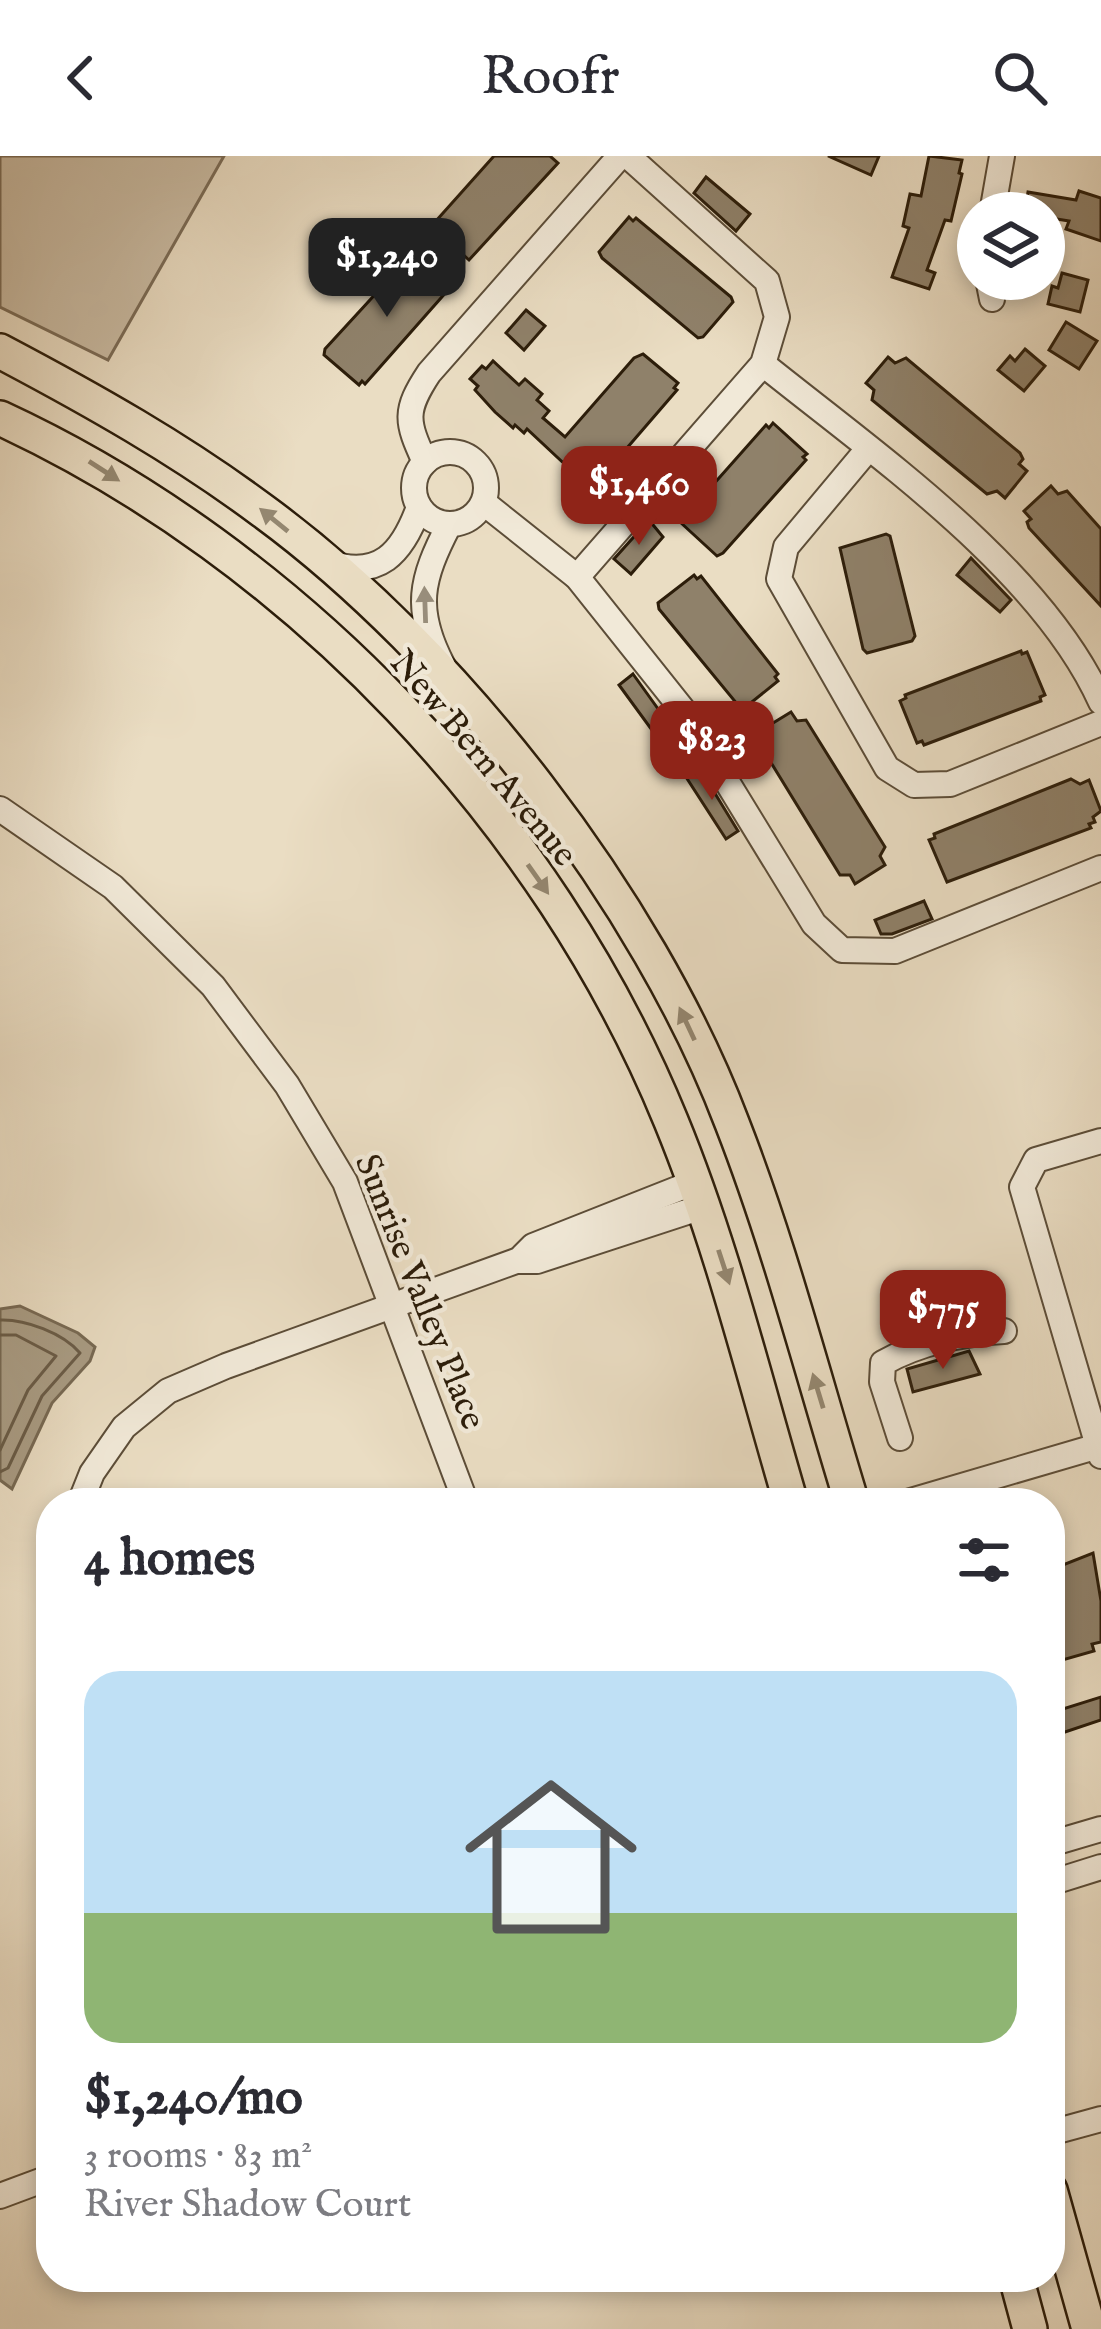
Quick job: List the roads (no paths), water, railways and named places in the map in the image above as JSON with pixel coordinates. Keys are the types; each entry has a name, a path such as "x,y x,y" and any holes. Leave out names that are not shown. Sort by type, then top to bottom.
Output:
{"main road":[{"name":"New Bern Avenue","path":"0,351 184,455 325,562 452,684 580,847 672,993 731,1120 847,1488"},
{"name":"New Bern Avenue","path":"0,418 76,453 193,529 280,595 378,684 491,814 542,883 630,1031 700,1194 787,1488"},
{"path":"1065,2243 1089,2329"},
{"path":"1020,2292 1030,2329"}],"street":[{"path":"425,462 410,430 411,401 429,373 624,156 767,281 777,317 763,364 577,577"},
{"path":"996,192 1002,156"},
{"path":"763,364 1006,566 1088,673 1101,702"},
{"path":"868,449 786,547 779,579 887,768 914,785 950,784 1101,723"},
{"path":"451,452 473,460 486,480 484,503 468,520 449,525 434,521 419,508 414,479 425,462 451,452"},
{"path":"484,503 577,577 683,710 814,924 842,950 895,951 1101,868"},
{"path":"325,562 353,571 372,569 396,550 419,508"},
{"path":"449,525 424,579 425,625 452,684"},
{"name":"Sunrise Valley Place","path":"0,808 113,887 213,986 287,1085 345,1182 461,1488"},
{"path":"961,1488 1100,1451 1022,1187 1036,1160 1101,1142"},
{"path":"86,1488 124,1427 168,1391 516,1262 533,1246 700,1194"},
{"path":"900,1438 882,1382 883,1364 900,1353 973,1332 1004,1331"},
{"path":"1065,1840 1101,1829"},
{"path":"1065,1878 1101,1867"},
{"path":"1065,2129 1101,2119"},
{"path":"0,2196 36,2182"}],"water":[{"path":"20,1306 78,1333 95,1347 90,1361 52,1403 12,1489 0,1480 0,1309"}]}
